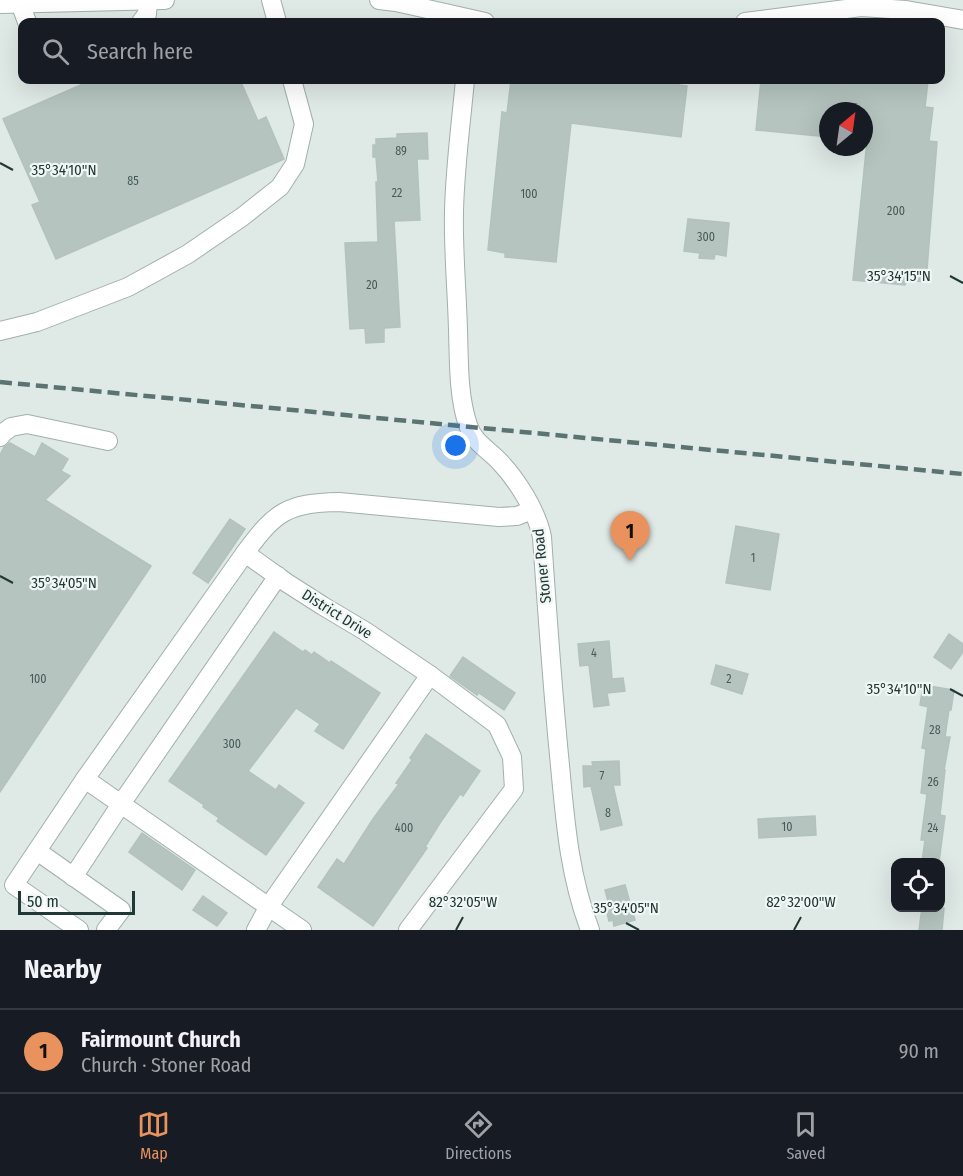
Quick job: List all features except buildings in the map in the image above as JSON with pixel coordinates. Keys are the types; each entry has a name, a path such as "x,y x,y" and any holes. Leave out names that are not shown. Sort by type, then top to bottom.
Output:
{"street":[{"path":"144,18 147,14 148,0"},
{"path":"0,4 165,0"},
{"path":"272,0 276,18"},
{"path":"379,0 463,18"},
{"path":"20,3 26,18"},
{"path":"776,18 861,7 906,9 963,20"},
{"path":"0,331 37,322 128,287 188,254 242,217 279,187 295,164 303,124 293,84"},
{"name":"Stoner Road","path":"465,84 454,229 460,374 464,407 472,436 502,463 540,526 562,805 580,904 590,930"},
{"path":"0,437 12,427 27,424 108,441"},
{"path":"79,930 14,885 85,779 262,529 273,518 287,510 318,502 500,517 517,516 532,510"},
{"name":"District Drive","path":"245,553 430,675 497,725 512,757 514,789 408,930"},
{"path":"73,877 278,576"},
{"path":"256,930 269,906 430,675"},
{"path":"85,779 302,930"},
{"path":"37,851 121,910 106,930"}],"railway":[{"path":"0,382 963,474"}],"place":[{"name":"Fairmount Church","path":"630,561"}]}
